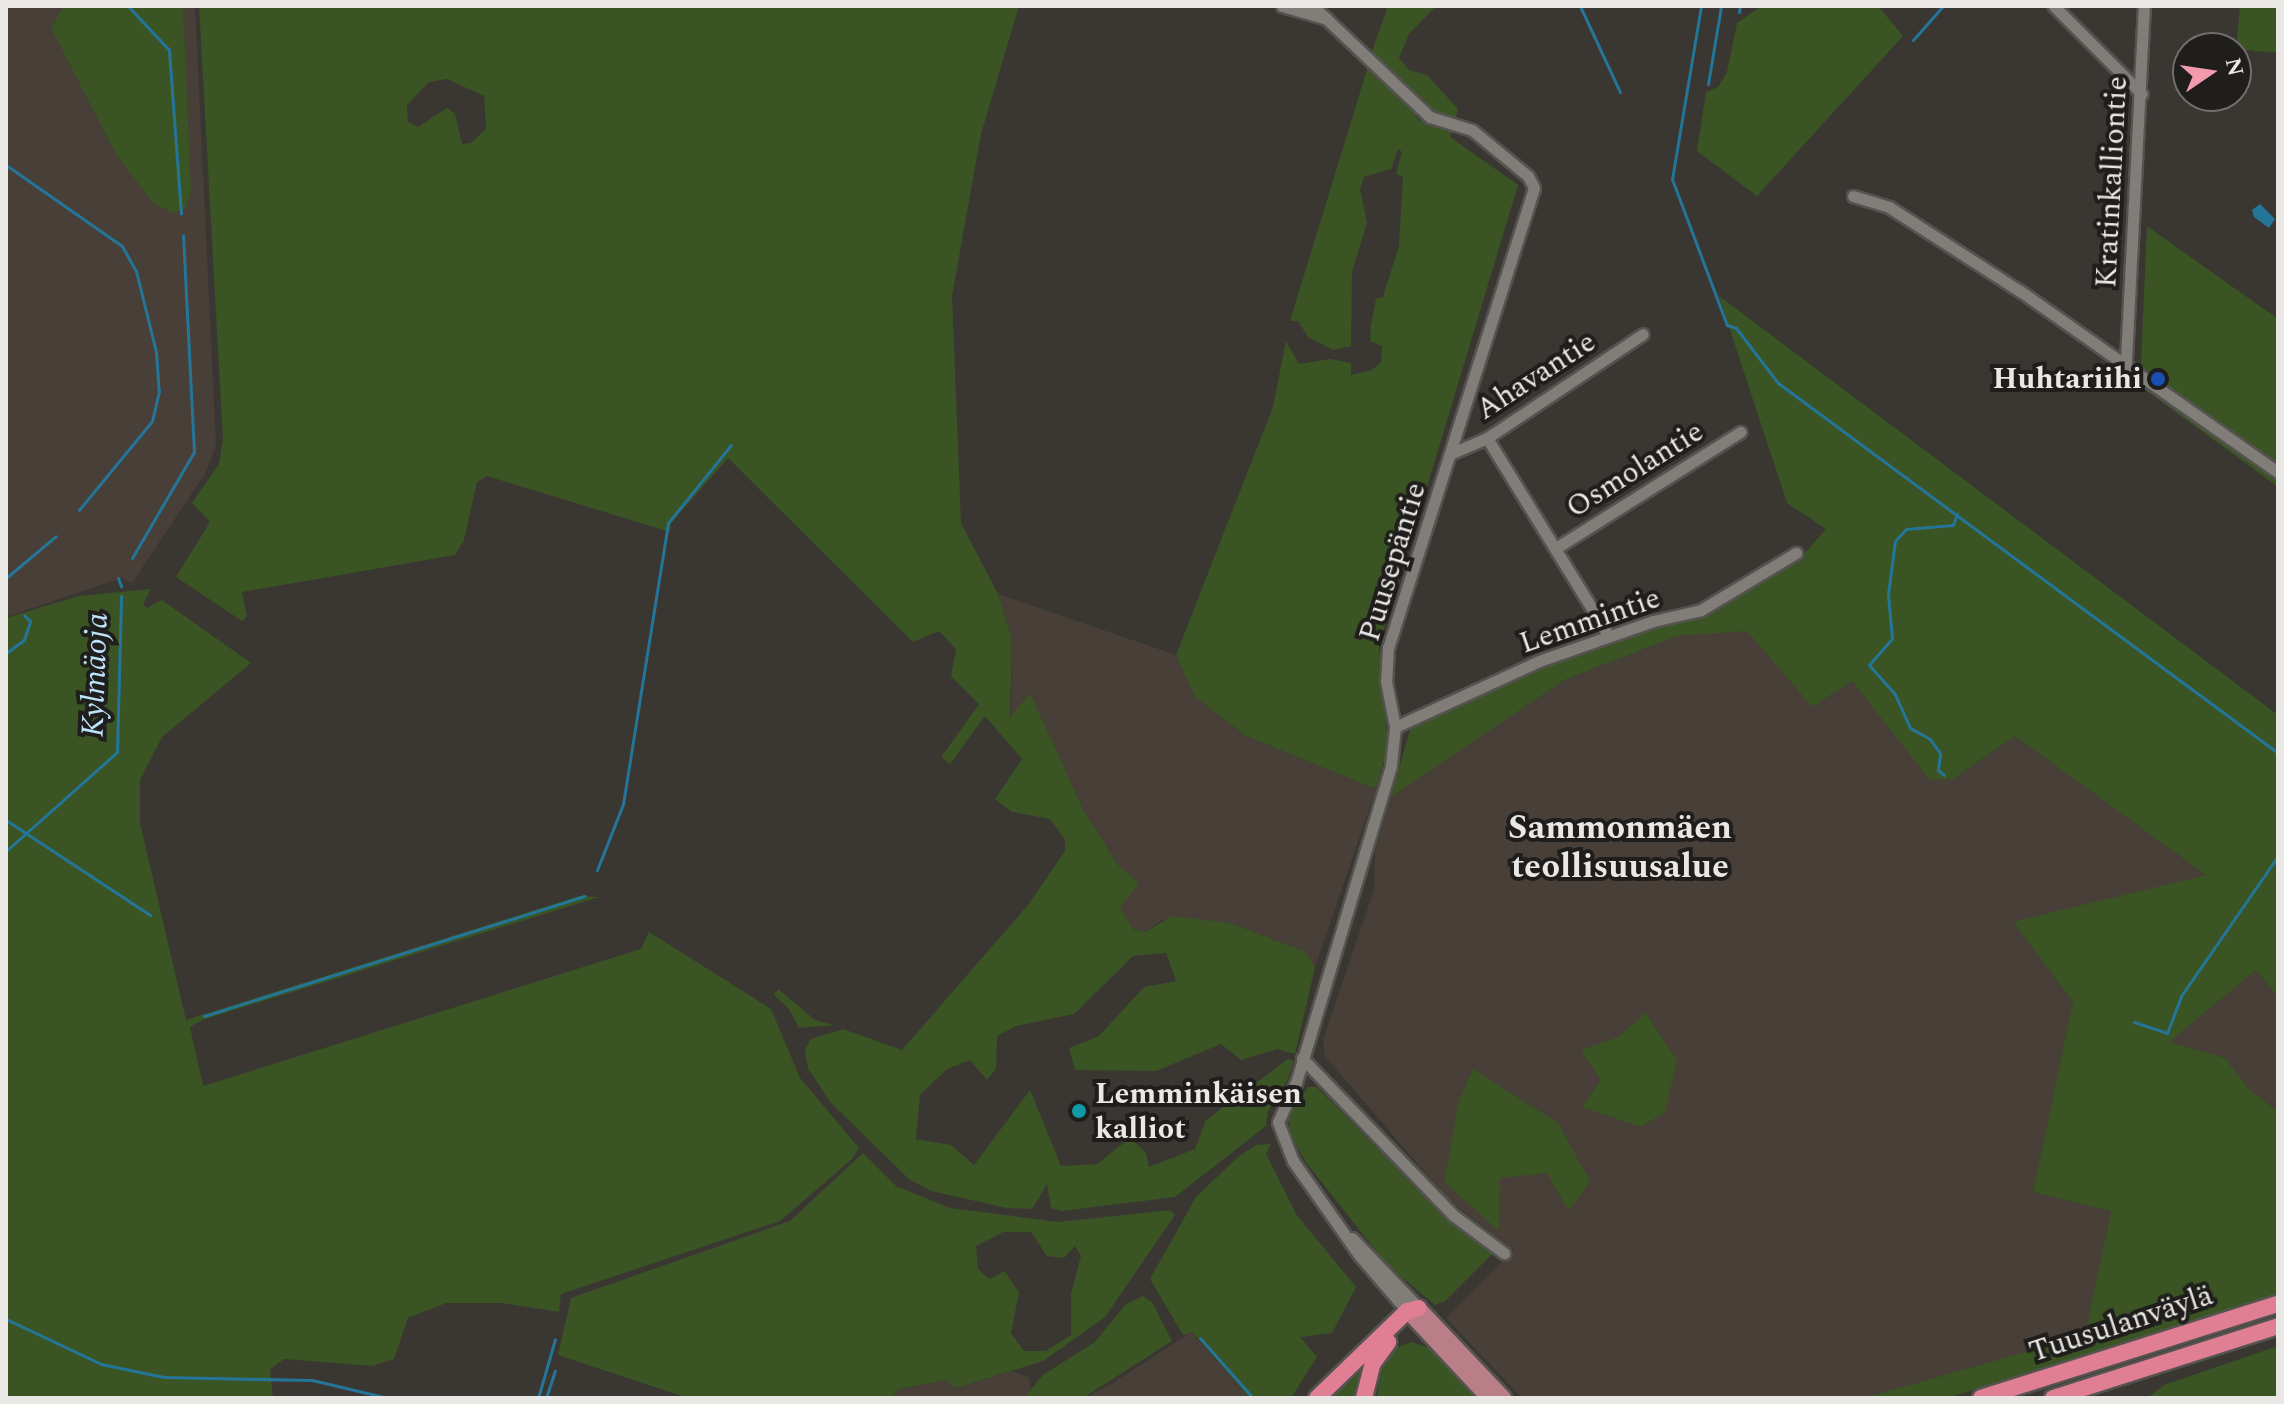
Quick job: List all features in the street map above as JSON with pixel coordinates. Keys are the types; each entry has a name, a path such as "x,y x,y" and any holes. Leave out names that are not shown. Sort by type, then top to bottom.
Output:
{"highway":[{"name":"Tuusulanväylä","path":"1981,1398 2278,1304"},
{"path":"1317,1398 1413,1313"},
{"path":"1364,1398 1373,1363 1413,1313"},
{"name":"Tuusulanväylä","path":"2053,1398 2278,1326"}],"main road":[{"path":"1413,1313 1488,1398"},
{"path":"1413,1313 1504,1398"}],"street":[{"path":"1282,6 1329,20"},
{"path":"2054,6 2142,94"},
{"name":"Kratinkalliontie","path":"2126,360 2142,94 2144,6"},
{"path":"1314,7 1329,20"},
{"name":"Puusepäntie","path":"1329,20 1430,117 1472,130 1528,176 1534,188 1388,647 1386,681 1395,727 1391,766 1296,1082 1281,1108 1279,1135 1346,1233 1413,1313"},
{"path":"1853,196 1889,207 2126,360 2278,472"},
{"name":"Ahavantie","path":"1452,453 1487,438 1643,334"},
{"name":"Osmolantie","path":"1556,548 1740,432"},
{"path":"1487,438 1608,635"},
{"name":"Lemmintie","path":"1395,727 1608,635 1701,610 1796,553"},
{"path":"1302,1058 1443,1206 1504,1253"}],"shaded area":[{"path":"6,6 195,6 216,445 206,472 132,583 121,578 6,617"},
{"path":"998,594 1176,655 1195,697 1246,736 1376,789 1315,967 1304,951 1230,923 1162,920 1145,932 1133,929 1119,907 1138,883 1118,865 1084,811 1030,694 1011,718 1012,638"},
{"path":"1747,630 1812,707 1852,681 1930,779 1953,779 2015,736 2207,875 2014,923 2073,1002 2033,1192 2111,1210 2086,1335 1864,1398 1522,1398 1446,1318 1514,1250 1448,1199 1325,1056 1323,1040 1374,890 1375,852 1391,797 1566,679 1678,636"},
{"path":"2256,970 2278,997 2278,1111 2250,1090 2225,1058 2168,1042"},
{"path":"1191,1332 1250,1398 1083,1398 1110,1385"},
{"path":"1012,1371 1029,1377 1031,1392 1024,1398 890,1398 900,1389 947,1380 956,1388"}],"green space":[{"path":"64,6 183,6 191,192 186,208 174,213 154,204 116,154 51,28"},
{"path":"199,6 1019,6 981,134 952,296 961,523 998,594 1012,638 1010,717 1030,693 1084,811 1118,865 1139,883 1120,907 1133,929 1145,932 1172,916 1230,923 1304,951 1315,967 1295,1054 1277,1049 1241,1060 1221,1044 1156,1071 1075,1070 1069,1048 1099,1036 1144,987 1176,981 1166,953 1133,956 1074,1014 1016,1026 997,1036 996,1069 987,1080 970,1060 947,1069 920,1095 916,1139 951,1145 974,1165 1030,1090 1061,1166 1097,1164 1130,1138 1146,1153 1149,1167 1195,1149 1206,1120 1288,1059 1294,1061 1288,1079 1268,1111 1266,1126 1175,1197 1062,1211 1051,1208 1047,1184 1032,1209 1007,1208 931,1191 910,1180 830,1102 808,1068 805,1050 811,1039 843,1029 902,1050 1028,905 1065,851 1065,840 1050,819 1012,812 995,799 1022,759 985,716 950,764 941,757 979,704 951,676 956,649 939,631 913,642 728,458 671,523 670,532 487,476 477,482 464,540 455,555 242,592 247,616 242,621 176,577 210,522 192,503 219,464 223,439","holes":["447,79 484,96 486,129 471,143 462,144 455,114 447,108 418,127 408,122 407,105 429,82"]},
{"path":"1388,6 1436,6 1409,34 1399,58 1409,70 1427,75 1458,109 1450,137 1518,185 1379,646 1388,746 1376,789 1246,736 1195,697 1176,655 1273,407 1286,341 1299,364 1330,359 1351,363 1351,375 1372,370 1381,362 1382,346 1370,341 1371,325 1376,299 1383,297 1399,246 1403,177 1396,174 1402,152 1398,149 1391,169 1364,177 1360,189 1367,223 1352,272 1351,346 1333,350 1308,337 1298,321 1290,321 1369,63 1421,122 1423,106 1371,54"},
{"path":"1762,6 1878,6 1903,36 1757,196 1697,151 1706,92 1718,87 1727,72 1737,23"},
{"path":"2240,6 2278,6 2278,53 2252,51 2252,32 2238,32"},
{"path":"2147,226 2278,319 2278,487 2140,386"},
{"path":"1719,296 2278,715 2278,997 2256,970 2169,1042 2225,1058 2250,1090 2278,1111 2278,1295 1947,1398 1864,1398 2085,1335 2111,1211 2033,1192 2073,1002 2013,922 2206,875 2015,736 1953,779 1930,780 1852,681 1812,707 1747,631 1678,636 1566,679 1391,797 1411,726 1567,652 1707,612 1797,562 1826,529 1787,503"},
{"path":"151,589 143,604 147,608 162,600 251,663 162,737 140,780 140,823 186,1020 579,896 599,897 202,1020 190,1027 203,1086 641,949 649,932 771,1009 800,1078 859,1148 852,1159 780,1221 561,1294 559,1312 502,1303 446,1303 408,1318 394,1359 372,1366 284,1359 270,1369 273,1398 6,1398 6,618 79,596"},
{"path":"778,989 815,1020 834,1025 799,1028 789,1009 774,995"},
{"path":"1646,1013 1677,1061 1665,1112 1641,1127 1582,1107 1601,1080 1581,1050 1618,1037"},
{"path":"1473,1069 1558,1123 1590,1181 1569,1211 1547,1173 1500,1178 1499,1231 1444,1182 1459,1100"},
{"path":"1308,1087 1317,1087 1441,1214 1495,1251 1445,1301 1435,1305 1388,1266 1305,1161 1290,1135 1288,1117"},
{"path":"1271,1144 1266,1154 1296,1214 1356,1287 1332,1333 1300,1337 1317,1357 1291,1398 1250,1398 1192,1332 1183,1335 1150,1279 1196,1197 1238,1157 1256,1145"},
{"path":"863,1153 896,1186 950,1208 1058,1222 1170,1210 1175,1215 1105,1317 1043,1361 956,1388 946,1380 900,1389 890,1398 688,1398 558,1355 571,1298 790,1221","holes":["1003,1232 1031,1232 1047,1256 1064,1258 1075,1246 1081,1256 1071,1294 1071,1335 1046,1351 1024,1351 1011,1333 1019,1293 1005,1271 989,1279 978,1269 976,1246"]},
{"path":"1143,1296 1152,1302 1172,1341 1083,1398 1024,1398 1043,1375 1095,1342 1126,1304"},
{"path":"1412,1342 1435,1350 1480,1398 1377,1398 1381,1367 1395,1348"},
{"path":"2278,1346 2278,1398 2147,1398 2164,1385"},
{"path":"1368,1354 1360,1398 1324,1398"}],"water":[{"path":"2260,204 2275,219 2269,228 2254,217 2252,210"}],"waterway":[{"path":"128,6 169,50 181,214"},
{"path":"1580,6 1620,92"},
{"path":"1701,6 1672,179 1727,325 1736,328 1778,383 2278,753"},
{"path":"1708,84 1721,6"},
{"path":"1739,12 1740,6"},
{"path":"1913,40 1943,6"},
{"path":"6,165 122,246 136,271 156,352 159,391 152,421 79,510"},
{"path":"132,558 194,452 183,235"},
{"path":"597,870 623,804 668,523 731,445"},
{"path":"1944,775 1938,770 1940,753 1930,739 1910,728 1895,694 1869,665 1892,639 1888,594 1895,541 1906,529 1953,525 1957,514"},
{"path":"6,578 56,536"},
{"path":"118,578 121,586"},
{"name":"Kylmäoja","path":"6,851 117,752 121,596"},
{"name":"Kylmäoja","path":"6,653 24,640 30,621 24,615"},
{"path":"6,820 150,915"},
{"path":"2134,1022 2167,1033 2181,996 2278,856"},
{"path":"204,1016 585,896"},
{"path":"6,1319 101,1364 164,1377 312,1380 388,1398"},
{"path":"1200,1338 1253,1398"},
{"path":"538,1398 555,1339"},
{"path":"546,1398 555,1370"}],"place":[{"name":"Huhtariihi","path":"2158,379"},
{"name":"Lemminkäisen kalliot","path":"1079,1111"}],"district":[{"name":"Sammonmäen teollisuusalue","path":"1620,848"}]}
